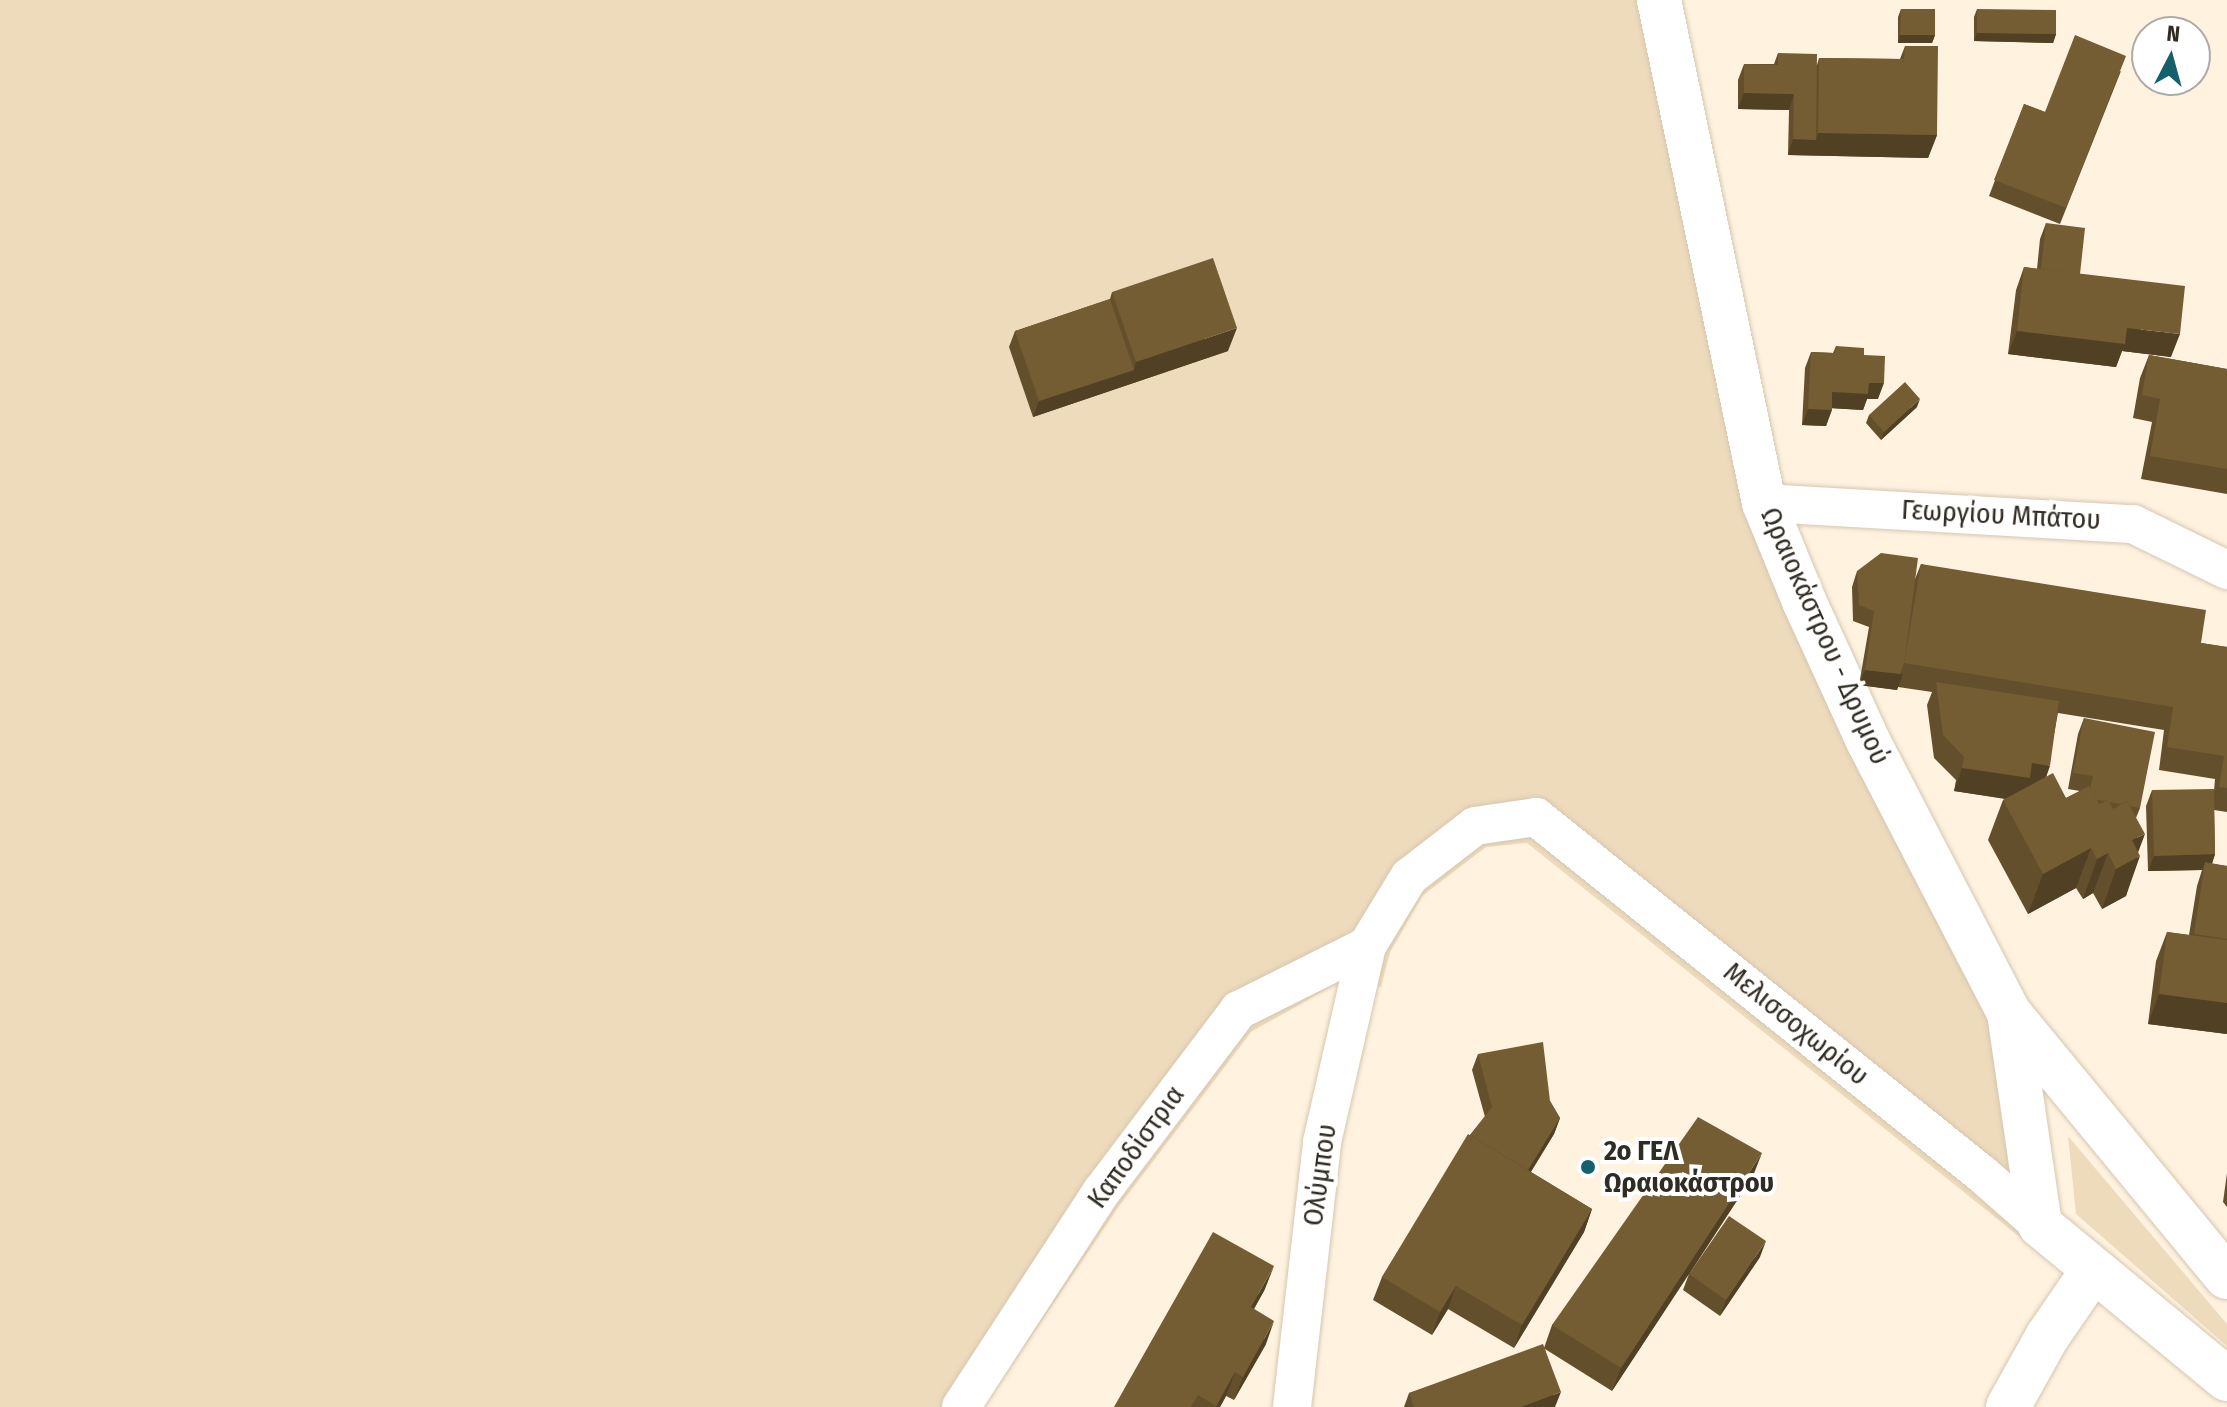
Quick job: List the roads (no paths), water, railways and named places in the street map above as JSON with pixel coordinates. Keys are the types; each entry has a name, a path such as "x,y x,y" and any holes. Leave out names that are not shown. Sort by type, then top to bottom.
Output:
{"main road":[{"name":"Ωραιοκάστρου - Δρυμού","path":"1659,0 1764,503 1804,601 1868,741 2009,1013"},
{"path":"2009,1013 2040,1225"},
{"path":"2009,1013 2227,1277"},
{"name":"Μελισσοχωρίου","path":"2040,1225 2227,1379"},
{"path":"2008,1407 2047,1337 2093,1270"}],"street":[{"name":"Γεωργίου Μπάτου","path":"1764,503 2133,524 2227,570"},
{"name":"Μελισσοχωρίου","path":"1367,946 1409,877 1475,826 1536,817 1982,1174 2040,1225"},
{"name":"Καποδίστρια","path":"961,1407 1102,1191 1239,1010 1367,946"},
{"name":"Ολύμπου","path":"1292,1407 1322,1142 1367,946"}],"place":[{"name":"2o ΓΕΛ Ωραιοκάστρου","path":"1588,1167"}]}
